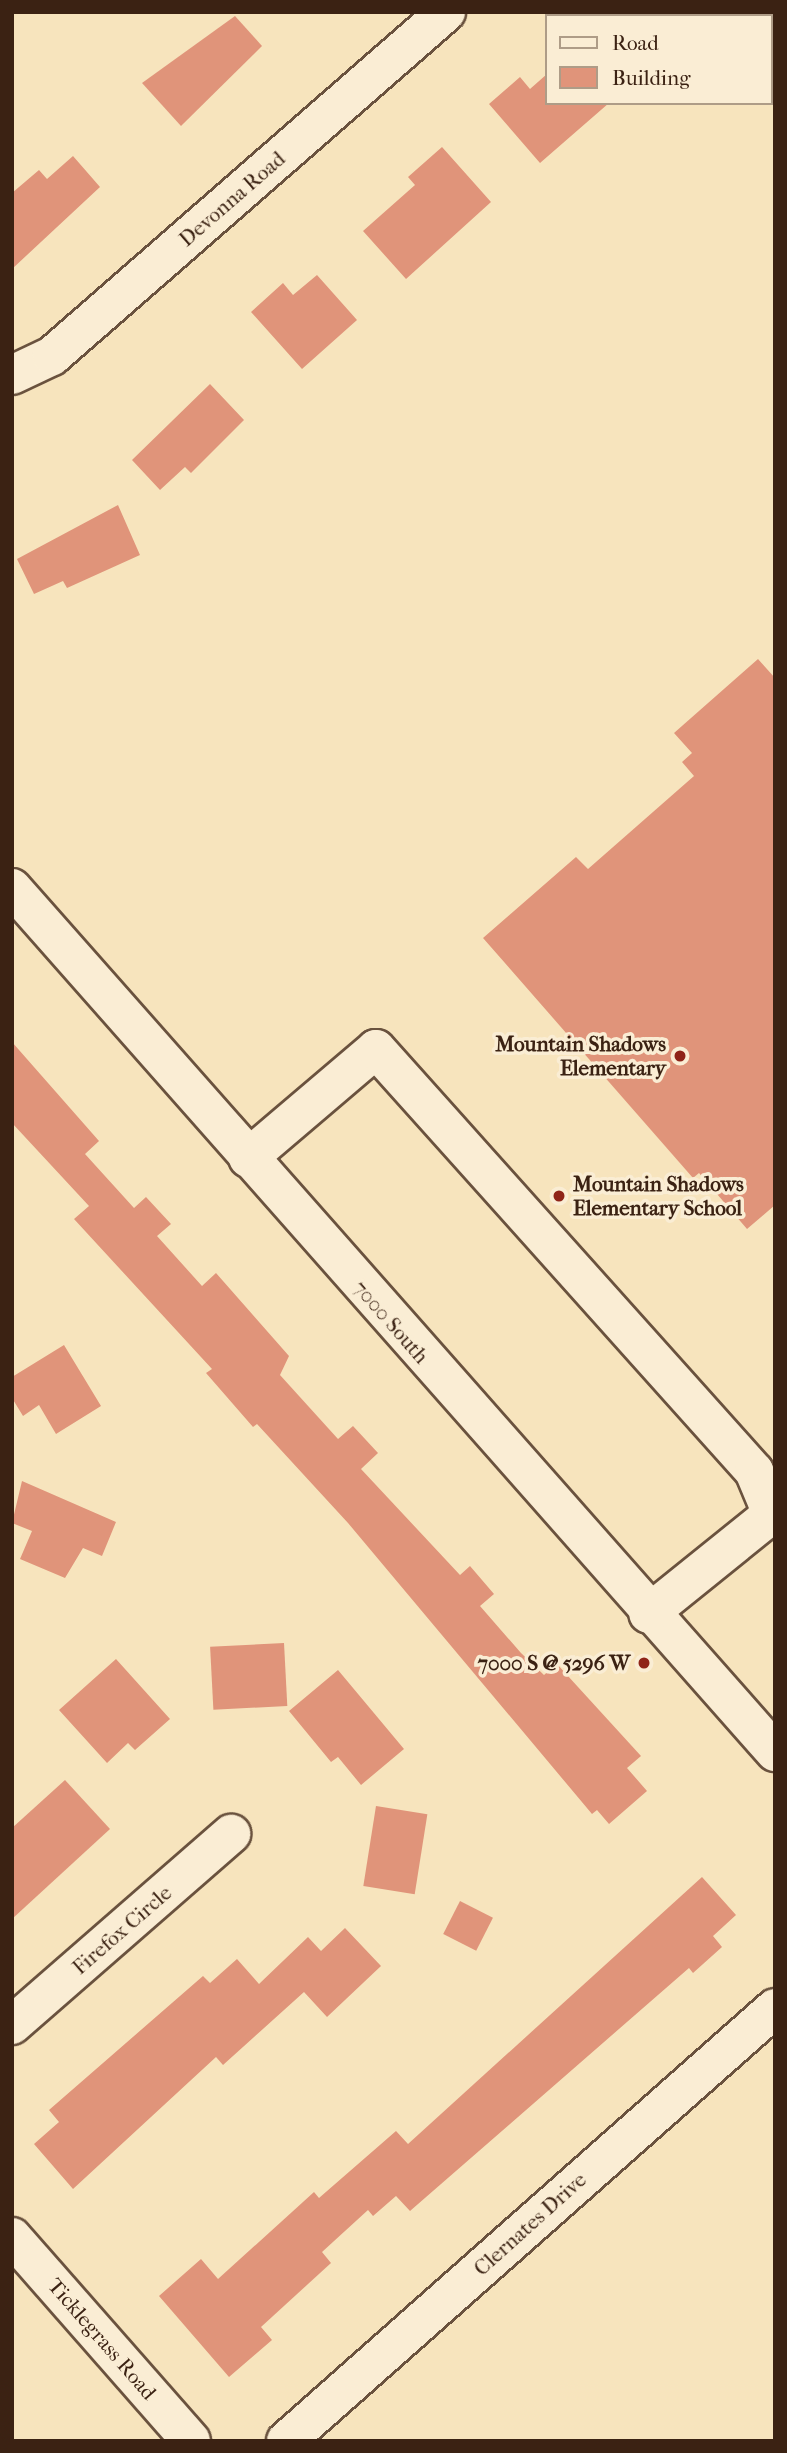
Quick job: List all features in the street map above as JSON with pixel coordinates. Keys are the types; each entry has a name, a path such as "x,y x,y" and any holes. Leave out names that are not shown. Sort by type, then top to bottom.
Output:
{"street":[{"name":"Devonna Road","path":"12,374 52,356 446,12"},
{"name":"7000 South","path":"12,888 648,1614 775,1752"},
{"path":"248,1158 376,1049 754,1471 774,1513 648,1614"},
{"name":"Firefox Circle","path":"12,2025 231,1834"},
{"name":"Clernates Drive","path":"286,2441 775,2008"},
{"name":"Ticklegrass Road","path":"12,2237 191,2441"}],"building":[{"path":"235,16 262,46 181,126 142,83"},
{"path":"546,75 546,105 607,105 540,163 489,104 520,77 530,89"},
{"path":"442,147 491,202 406,279 363,231 415,185 408,177"},
{"path":"73,156 100,187 12,269 12,193 39,170 47,179"},
{"path":"317,275 357,320 302,369 251,312 283,283 293,295"},
{"path":"210,384 244,420 191,473 185,467 160,490 132,460"},
{"path":"118,505 140,555 67,588 63,581 34,594 17,559"},
{"name":"Mountain Shadows Elementary","path":"758,659 775,678 775,1205 747,1229 699,1173 693,1178 483,938 576,857 588,869 694,776 682,762 692,753 674,733"},
{"path":"12,1042 99,1141 85,1154 134,1208 146,1197 171,1224 157,1236 202,1286 216,1273 289,1356 280,1375 338,1439 353,1426 378,1453 361,1469 460,1575 470,1566 494,1594 480,1606 521,1653 544,1675 557,1664 641,1756 627,1768 647,1791 609,1824 597,1810 592,1814 348,1523 257,1424 253,1427 206,1373 212,1369 74,1219 89,1206 12,1123"},
{"path":"64,1345 101,1406 56,1434 39,1405 23,1416 12,1398 12,1377"},
{"path":"22,1481 116,1522 102,1556 83,1548 65,1578 20,1559 32,1531 12,1523"},
{"path":"284,1643 287,1706 213,1710 210,1647"},
{"path":"116,1659 170,1719 135,1750 128,1743 107,1763 59,1710"},
{"path":"338,1670 404,1749 361,1785 338,1757 331,1762 289,1711"},
{"path":"65,1780 110,1829 12,1919 12,1828"},
{"path":"376,1806 427,1814 415,1894 363,1886"},
{"path":"702,1877 736,1915 713,1936 722,1947 693,1973 689,1968 410,2211 396,2196 373,2216 368,2210 322,2252 331,2263 261,2327 272,2340 229,2377 159,2296 201,2259 218,2279 314,2192 319,2198 396,2131 408,2144"},
{"path":"460,1901 493,1918 476,1951 443,1934"},
{"path":"345,1928 381,1966 327,2017 304,1992 223,2065 216,2057 73,2189 34,2144 59,2122 49,2110 203,1976 210,1983 237,1959 259,1984 308,1937 321,1951"}],"place":[{"name":"Mountain Shadows Elementary","path":"680,1056"},
{"name":"Mountain Shadows Elementary School","path":"559,1196"},
{"name":"7000 S @ 5296 W","path":"644,1663"}]}
